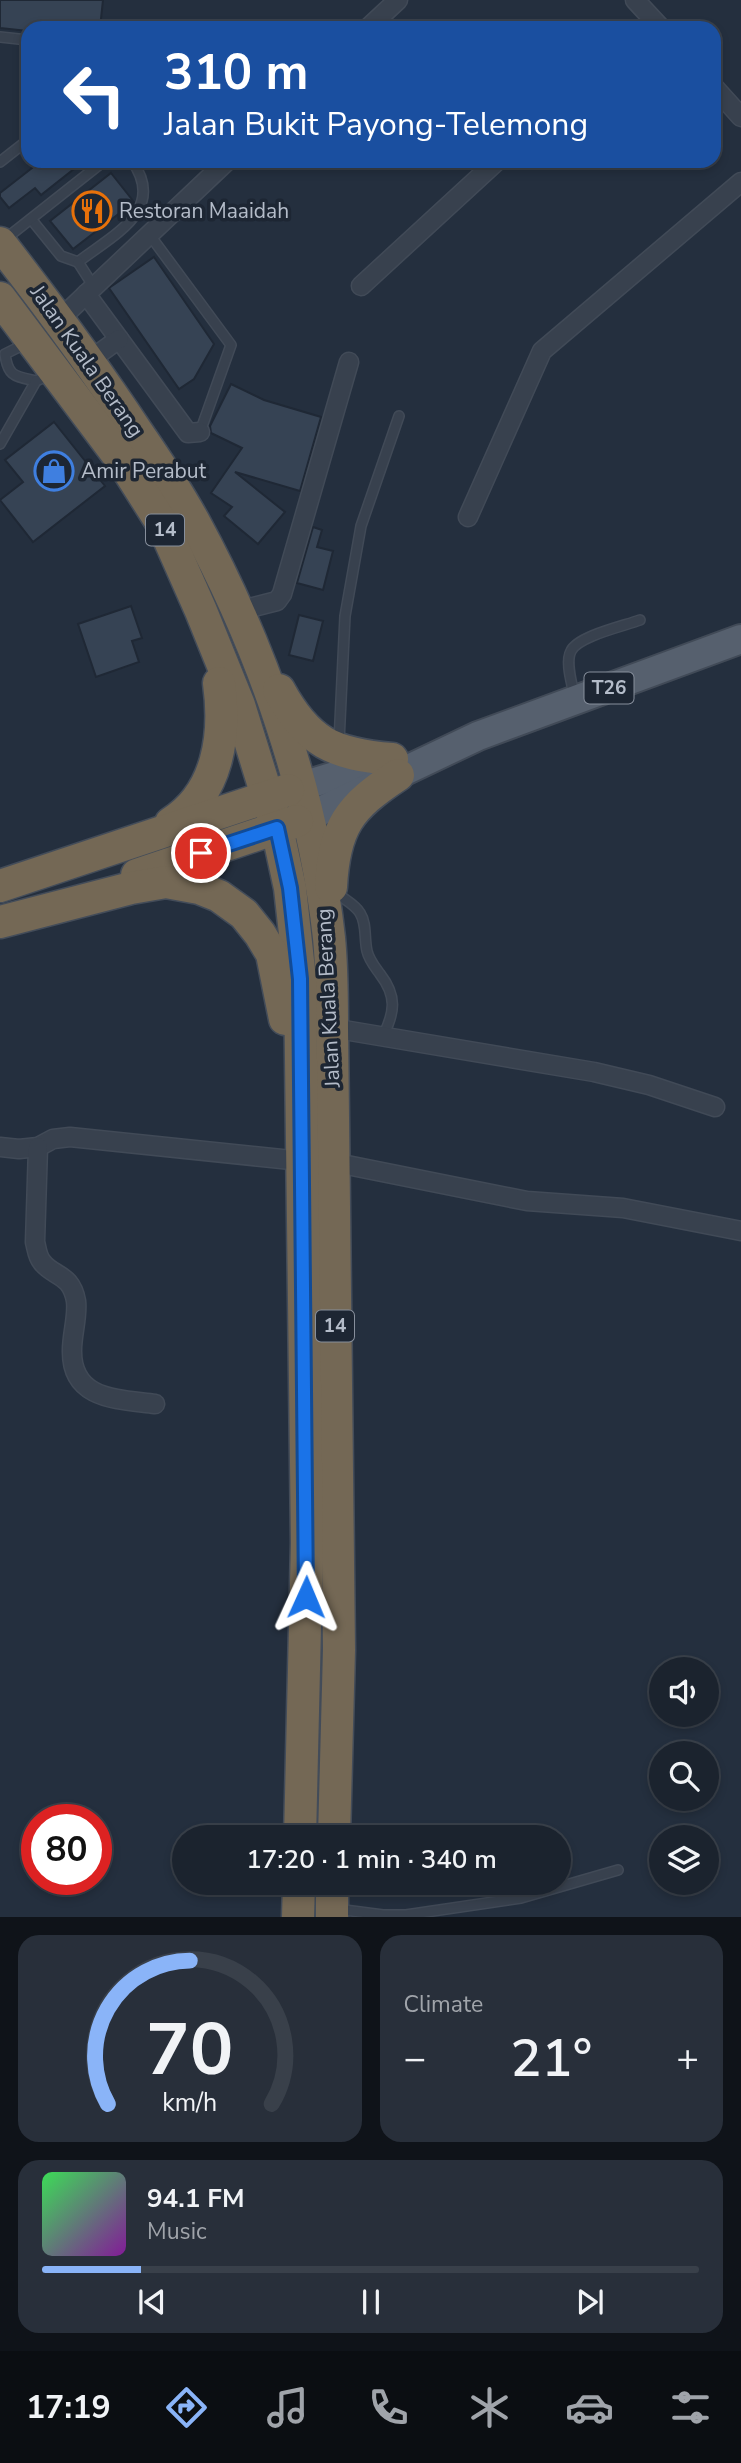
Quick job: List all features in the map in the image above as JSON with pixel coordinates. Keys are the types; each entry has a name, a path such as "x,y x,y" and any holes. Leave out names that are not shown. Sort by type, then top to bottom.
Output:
{"highway":[{"name":"Jalan Kuala Berang","path":"0,243 90,360 194,521 238,611 271,694 308,817 321,878 329,941 332,1028 338,1636 334,1825"},
{"name":"Jalan Kuala Berang","path":"0,298 33,340 46,377 123,462 163,525 239,705 277,828 290,888 300,979 307,1543 300,1825"},
{"path":"238,611 293,715 314,736 338,750 395,767 354,810 340,833 332,858 329,941"},
{"path":"152,835 187,814 203,794 218,756 223,713 207,624"},
{"path":"0,886 299,787"},
{"path":"0,921 308,817"},
{"path":"0,921 131,888 166,882 186,884 219,896 244,914 272,954 302,1121"},
{"path":"298,1917 299,1895"}],"main road":[{"name":"T26","path":"395,767 741,639"},
{"path":"299,787 395,767"},
{"path":"308,817 395,767"}],"street":[{"path":"635,0 648,21"},
{"path":"375,21 393,2"},
{"path":"721,95 741,117"},
{"path":"60,319 220,168"},
{"path":"361,286 489,168"},
{"path":"468,517 541,351 741,182"},
{"path":"90,290 119,339 188,433 200,432"},
{"path":"90,360 119,339"},
{"path":"238,611 277,601 282,594 349,362"},
{"path":"332,1028 594,1072 649,1085 715,1107"},
{"path":"0,1147 38,1147 53,1139 70,1137 301,1161"},
{"path":"38,1147 35,1242 38,1256 44,1265 64,1276 76,1301 72,1350 73,1366 78,1377 86,1389 100,1395 155,1404"},
{"path":"332,1162 527,1201 623,1208 741,1231"}],"lane":[{"path":"0,37 21,39"},
{"path":"0,162 21,146"},
{"path":"0,243 95,168"},
{"path":"78,262 134,218 146,195 137,168"},
{"path":"31,219 61,256 78,262 90,290"},
{"path":"149,234 231,345 200,432"},
{"path":"33,340 3,353 7,368 14,376 46,377"},
{"path":"0,444 46,377"},
{"path":"338,750 345,616 361,526 399,415"},
{"path":"575,700 569,662 570,651 580,642 640,620"},
{"path":"331,887 359,912 370,962 385,981 390,993 393,1014 383,1035"},
{"path":"332,1903 374,1914 406,1915 521,1898 618,1870"}],"building":[{"path":"0,0 103,0 101,21 21,21 21,30 0,28"},
{"path":"32,168 75,168 41,195 35,188 9,208 0,193"},
{"name":"Restoran Maaidah","path":"111,173 134,202 73,249 50,221"},
{"path":"154,257 214,344 194,379 179,389 109,288"},
{"path":"231,384 264,400 321,417 300,491 235,472 285,512 258,544 224,516 232,507 211,493 242,448 211,433 210,426"},
{"name":"Amir Perabut","path":"54,422 105,486 33,542 0,500 23,482 5,460"},
{"path":"313,527 322,530 317,547 333,551 323,590 297,583"},
{"path":"131,606 142,638 132,641 139,662 96,677 78,624"},
{"path":"299,615 323,621 313,661 289,655"}],"place":[{"name":"Restoran Maaidah","path":"92,211"},
{"name":"Amir Perabut","path":"54,471"}],"route":[{"path":"201,853 277,828 290,888 300,979 306,1597"}]}
